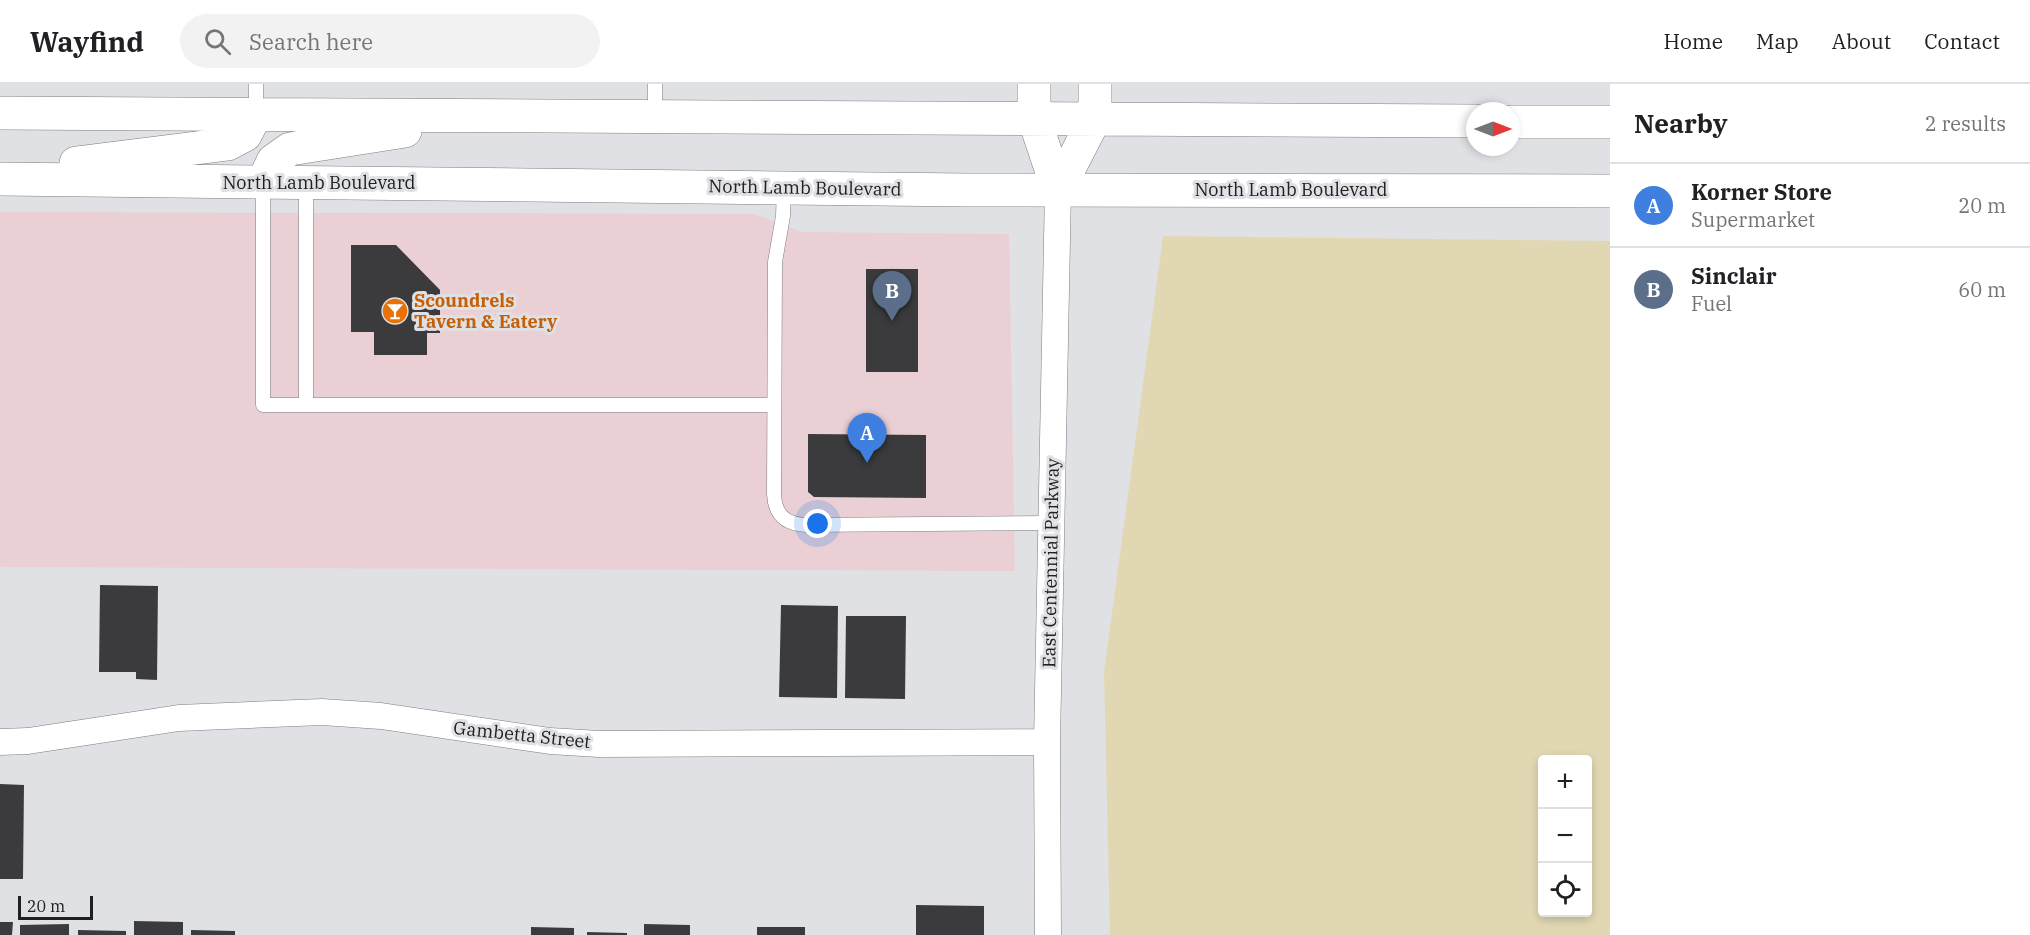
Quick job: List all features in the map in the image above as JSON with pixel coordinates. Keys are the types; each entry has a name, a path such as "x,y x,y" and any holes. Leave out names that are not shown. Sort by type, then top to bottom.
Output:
{"main road":[{"name":"East Centennial Parkway","path":"1034,84 1034,118 1058,190"},
{"name":"East Centennial Parkway","path":"1058,190 1095,118 1095,84"},
{"path":"0,113 256,99 511,115 1466,121"},
{"path":"0,173 228,144 244,135 256,99"},
{"path":"263,183 273,161 282,153 300,146 511,115"},
{"path":"1520,122 1610,122"},
{"name":"North Lamb Boulevard","path":"0,179 784,188 1610,191"}],"street":[{"name":"East Centennial Parkway","path":"1048,935 1047,742 1058,190"},
{"name":"Gambetta Street","path":"0,742 28,741 178,718 322,712 381,716 550,741 599,744 1047,742"}],"lane":[{"path":"655,84 655,116"},
{"path":"263,183 263,405 774,405"},
{"path":"306,183 306,405"},
{"path":"784,188 783,216 775,262 774,502 777,513 787,522 806,525 1052,523"}],"shaded area":[{"path":"0,212 754,214 802,232 1009,234 1015,571 0,567"}],"sand":[{"path":"1163,236 1610,241 1610,935 1110,935 1104,672"}],"building":[{"name":"Scoundrels Tavern & Eatery","path":"351,245 396,245 440,290 440,333 427,333 427,355 374,355 374,332 351,332"},
{"path":"866,269 918,269 918,372 866,372"},
{"path":"808,434 926,435 926,498 814,497 808,492"},
{"path":"100,585 158,586 157,680 136,679 136,672 99,672"},
{"path":"781,605 838,606 837,698 779,697"},
{"path":"846,616 906,616 905,699 845,698"},
{"path":"0,784 24,785 23,879 0,879"},
{"path":"916,905 984,906 984,935 916,935"},
{"path":"134,921 183,922 183,935 134,935"},
{"path":"0,922 13,922 12,935 0,935"},
{"path":"69,924 69,935 20,935 20,925"},
{"path":"644,924 690,925 690,935 644,935"},
{"path":"531,927 574,928 574,935 531,935"},
{"path":"757,927 805,927 805,935 757,935"},
{"path":"78,930 126,931 126,935 78,935"},
{"path":"191,930 235,931 235,935 191,935"},
{"path":"587,932 627,933 627,935 587,935"}],"place":[{"name":"Scoundrels Tavern & Eatery","path":"395,311"},
{"name":"Sinclair","path":"892,321"},
{"name":"Korner Store","path":"867,463"}]}
